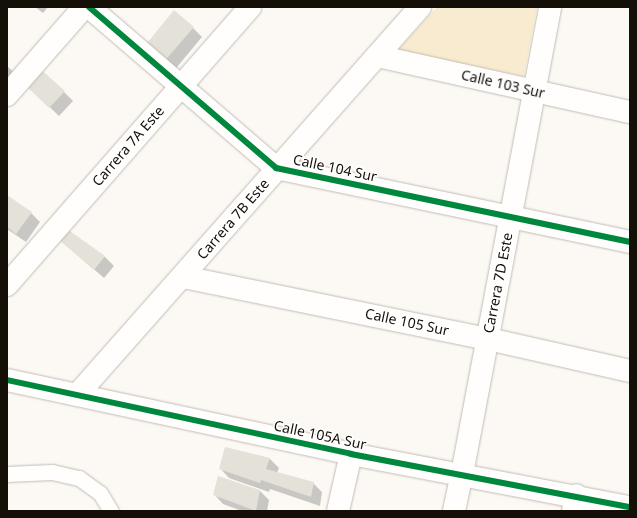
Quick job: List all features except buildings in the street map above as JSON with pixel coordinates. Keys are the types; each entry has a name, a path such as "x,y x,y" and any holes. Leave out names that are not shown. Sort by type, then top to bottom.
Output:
{"street":[{"path":"7,95 84,7"},
{"name":"Calle 104 Sur","path":"89,7 276,168 630,242"},
{"name":"Carrera 7A Este","path":"7,285 250,7"},
{"name":"Carrera 7B Este","path":"77,395 276,168 420,7"},
{"name":"Carrera 7D Este","path":"454,511 488,339 550,7"},
{"name":"Calle 103 Sur","path":"377,56 630,112"},
{"name":"Calle 105 Sur","path":"182,277 488,339 630,371"},
{"name":"Calle 105A Sur","path":"7,380 351,454 462,474 574,503 630,507"},
{"path":"338,511 351,454"}],"lane":[{"path":"7,474 52,472 79,478 100,493 111,511"}],"shaded area":[{"path":"437,7 537,7 524,76 397,51"}],"cycle path":[{"path":"89,7 276,168 630,242"},
{"path":"7,380 351,454 630,507"}]}
